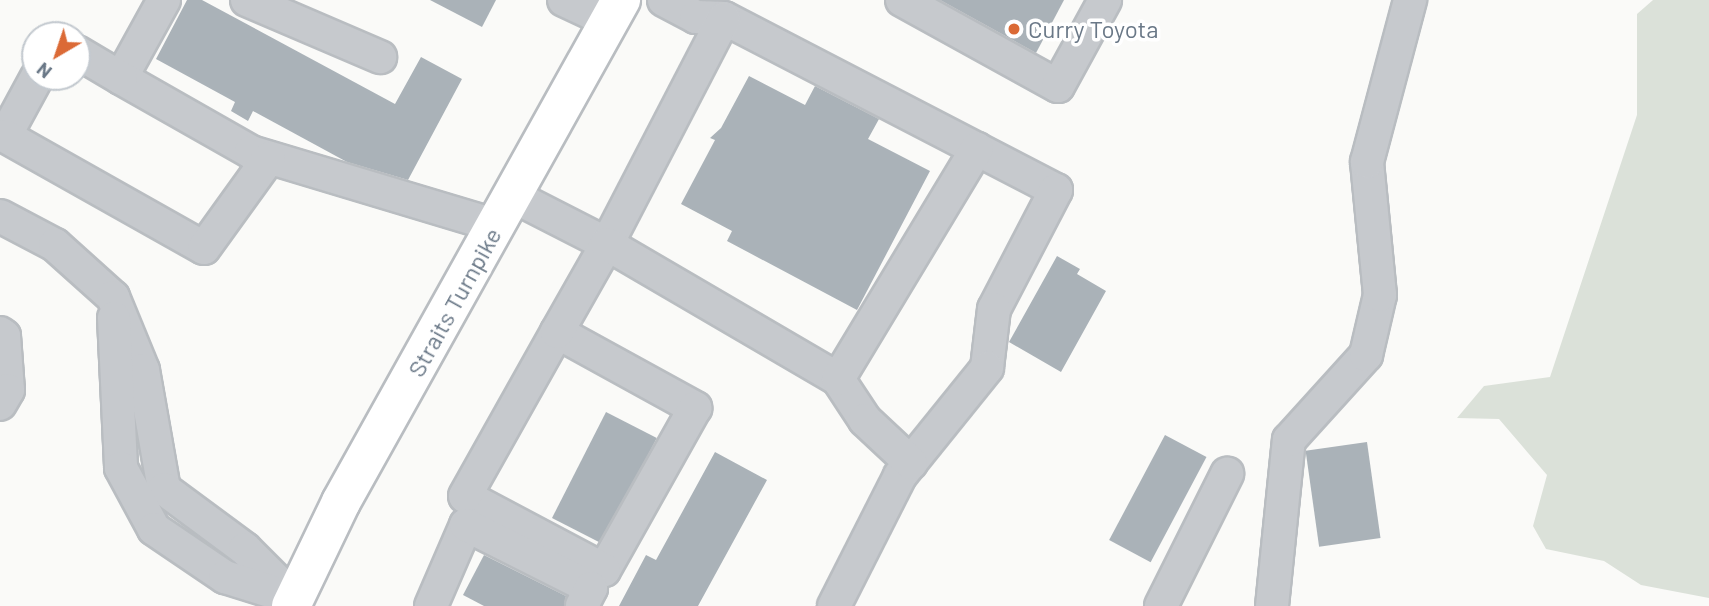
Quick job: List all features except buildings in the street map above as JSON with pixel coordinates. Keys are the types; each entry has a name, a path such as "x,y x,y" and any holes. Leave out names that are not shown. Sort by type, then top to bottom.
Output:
{"main road":[{"name":"Straits Turnpike","path":"298,604 341,502 615,11"}],"street":[{"path":"121,78 164,0"},
{"path":"247,0 380,57"},
{"path":"564,0 615,11"},
{"path":"664,0 696,17 724,18 1056,190 994,309 987,368 905,470 834,606"},
{"path":"902,0 1058,86 1105,0"},
{"path":"1272,606 1289,440 1366,355 1380,295 1367,162 1410,0"},
{"path":"557,332 695,408 604,570 465,496 557,332 607,244 724,18"},
{"path":"91,60 251,152 505,211 607,244 838,379 865,420 905,470"},
{"path":"29,91 5,136 204,248 270,158"},
{"path":"838,379 977,149"},
{"path":"0,216 55,245 113,297 121,468 154,529 225,577 298,604"},
{"path":"0,333 4,336 8,390 0,404"},
{"path":"1161,606 1227,474"},
{"path":"431,606 467,526 591,588 582,606"}],"shaded area":[{"path":"1653,0 1709,0 1709,598 1641,585 1604,561 1546,549 1533,526 1547,475 1499,419 1457,418 1484,386 1550,377 1637,115 1637,14"}],"place":[{"name":"Curry Toyota","path":"1014,29"}]}
